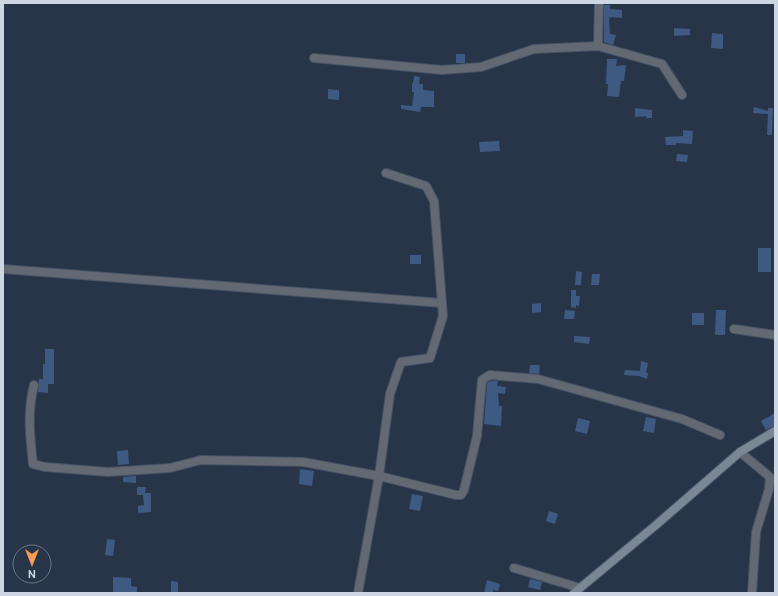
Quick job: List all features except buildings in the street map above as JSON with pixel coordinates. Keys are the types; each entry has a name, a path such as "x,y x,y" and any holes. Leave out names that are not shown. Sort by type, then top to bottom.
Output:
{"main road":[{"path":"577,590 656,525 740,452 775,431"}],"street":[{"path":"598,46 599,3"},
{"path":"314,58 442,70 481,67 534,49 598,46 662,64 682,95"},
{"path":"358,593 379,476 390,394 401,362 430,358 443,316 434,201 426,186 386,173"},
{"path":"3,269 442,303"},
{"path":"734,328 775,335"},
{"path":"34,385 31,397 29,436 33,464 45,467 108,472 170,468 200,460 303,462 379,476 461,495 464,490 477,436 482,380 490,375 538,379 682,419 720,436"},
{"path":"740,452 770,477 769,489 756,532 752,593"},
{"path":"514,568 577,590"}]}
